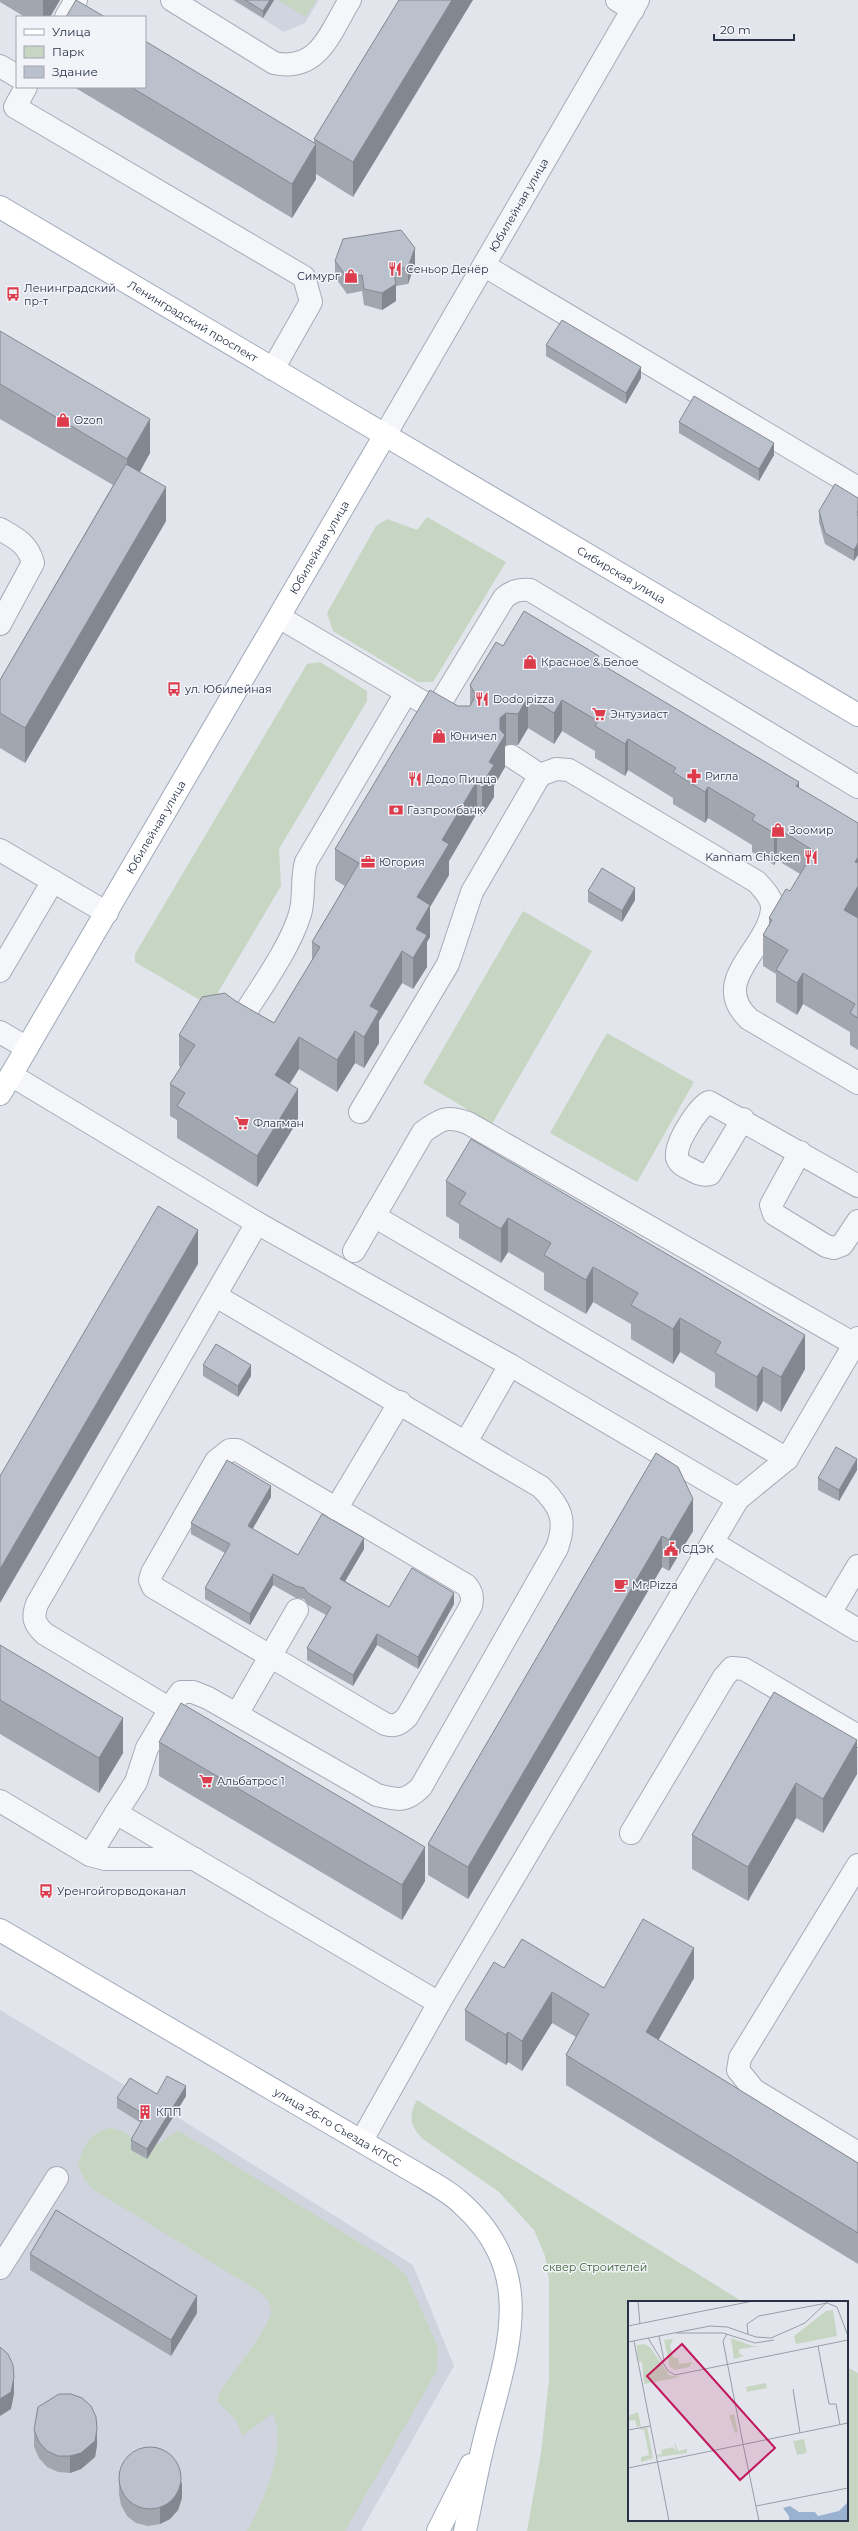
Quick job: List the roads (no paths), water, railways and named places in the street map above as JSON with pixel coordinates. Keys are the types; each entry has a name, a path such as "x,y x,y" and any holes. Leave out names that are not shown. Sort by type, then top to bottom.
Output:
{"main road":[{"name":"Ленинградский проспект","path":"0,207 385,435"},
{"name":"Юбилейная улица","path":"0,1094 385,435"},
{"name":"Сибирская улица","path":"385,435 858,715"},
{"name":"улица 26-го Съезда КПСС","path":"0,1930 362,2140 461,2202 496,2246 505,2271 512,2310 510,2338 487,2431 465,2531"},
{"name":"улица 26-го Съезда КПСС","path":"438,2531 487,2431"}],"street":[{"path":"67,16 76,0"},
{"path":"172,0 274,63 288,66 306,62 316,55 350,0"},
{"name":"Юбилейная улица","path":"385,435 485,266 629,3"},
{"path":"0,66 16,75"},
{"path":"25,88 15,107 304,277 311,302 273,369"},
{"path":"485,266 858,488"},
{"path":"0,529 21,542 30,552 33,563 0,624"},
{"path":"436,710 504,598 511,592 521,589 530,590 858,787"},
{"path":"279,617 464,727"},
{"path":"240,1021 294,931 301,912 302,878 306,862 406,693"},
{"path":"511,756 540,774"},
{"path":"360,1112 448,964 472,892 540,774 556,769 570,770 757,882 768,894 772,908 768,923 736,980 734,996 739,1010 749,1019 858,1083"},
{"path":"0,850 107,913"},
{"path":"0,971 53,881"},
{"path":"0,1032 27,1048"},
{"path":"11,1075 257,1223 510,1365 738,1499"},
{"path":"354,1251 424,1132 438,1121 453,1117 468,1123 856,1341 787,1459 738,1499 439,2004 362,2140"},
{"path":"743,1119 858,1186"},
{"path":"800,1152 771,1204 774,1214 826,1246 834,1248 842,1246 858,1221"},
{"path":"374,1216 787,1459"},
{"path":"175,1700 128,1684 45,1634 36,1625 33,1615 37,1604 257,1223"},
{"path":"90,1855 136,1782 147,1748 175,1700 193,1692 208,1698 237,1714 377,1795 396,1800 410,1798 421,1787 557,1548 562,1534 562,1516 554,1500 541,1487 400,1402 216,1296"},
{"path":"466,1442 510,1365"},
{"path":"336,1509 400,1402"},
{"path":"230,1450 237,1450 336,1509 466,1585 473,1598 471,1606 407,1717 392,1726 160,1593 153,1587 150,1580 152,1572 216,1461 230,1450"},
{"path":"713,1543 858,1630"},
{"path":"830,1613 858,1566"},
{"path":"237,1714 297,1610"},
{"path":"631,1833 724,1677 732,1668 744,1669 858,1736"},
{"path":"0,1802 90,1855 105,1859 196,1859"},
{"path":"116,1813 439,2004"},
{"path":"858,1865 740,2058 738,2070 754,2090 858,2153"},
{"path":"0,2268 57,2178"}],"place":[{"name":"Сеньор Денёр","path":"395,269"},
{"name":"Симург","path":"351,276"},
{"name":"Ленинградский пр-т","path":"13,294"},
{"name":"Ozon","path":"63,420"},
{"name":"Красное & Белое","path":"530,662"},
{"name":"ул. Юбилейная","path":"174,689"},
{"name":"Dodo pizza","path":"482,699"},
{"name":"Энтузиаст","path":"599,714"},
{"name":"Юничел","path":"439,736"},
{"name":"Ригла","path":"694,776"},
{"name":"Додо Пицца","path":"415,779"},
{"name":"Газпромбанк","path":"396,810"},
{"name":"Зоомир","path":"778,830"},
{"name":"Kannam Chicken","path":"811,857"},
{"name":"Югория","path":"368,862"},
{"name":"Флагман","path":"242,1123"},
{"name":"СДЭК","path":"671,1549"},
{"name":"Mr.Pizza","path":"621,1585"},
{"name":"Альбатрос 1","path":"206,1781"},
{"name":"Уренгойгорводоканал","path":"46,1891"},
{"name":"КПП","path":"145,2112"}],"park label":[{"name":"cквер Cтроителей","path":"595,2267"}]}
